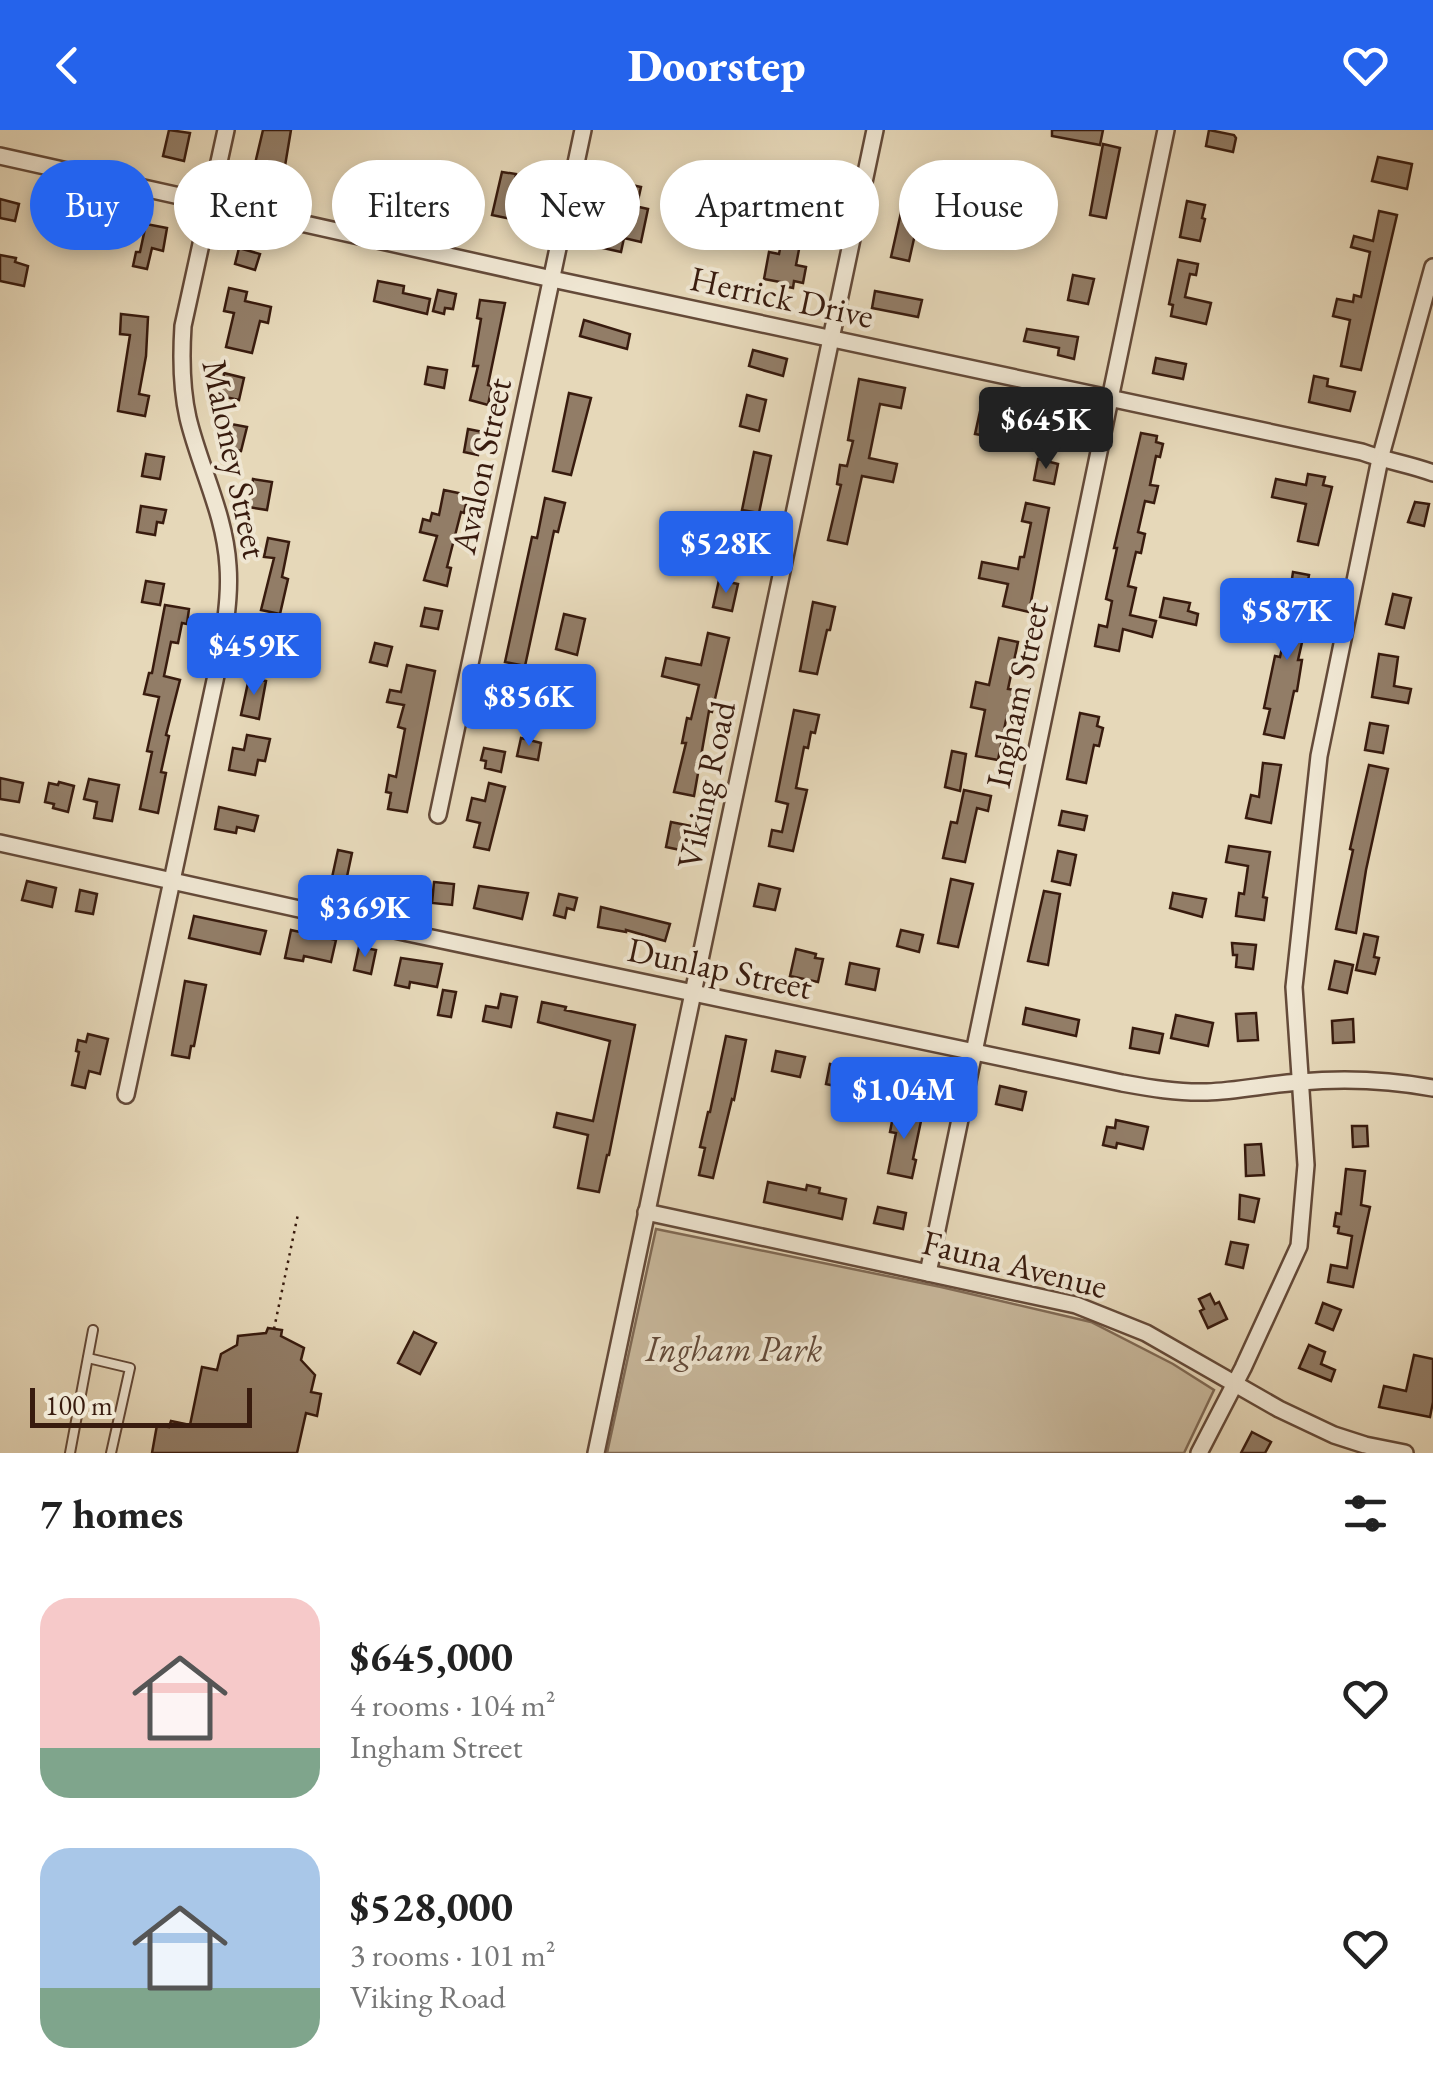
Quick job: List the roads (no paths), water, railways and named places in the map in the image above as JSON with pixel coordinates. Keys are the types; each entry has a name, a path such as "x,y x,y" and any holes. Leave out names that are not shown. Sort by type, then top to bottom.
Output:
{"street":[{"name":"Maloney Street","path":"220,160 226,130"},
{"name":"Avalon Street","path":"438,815 583,130"},
{"name":"Viking Road","path":"596,1453 875,130"},
{"name":"Ingham Street","path":"928,1273 1166,130"},
{"name":"Herrick Drive","path":"0,156 174,194"},
{"name":"Herrick Drive","path":"312,225 1362,452 1433,473"},
{"name":"Maloney Street","path":"126,1094 223,643 229,598 222,525 189,419 181,358 183,326 200,250"},
{"path":"1198,1453 1244,1368 1298,1246 1306,1165 1294,987 1319,756 1380,459 1433,267"},
{"name":"Dunlap Street","path":"0,842 408,933 1166,1091 1206,1092 1302,1082 1400,1082 1433,1088"},
{"name":"Fauna Avenue","path":"646,1212 1076,1305 1146,1333 1279,1409 1334,1435 1405,1453"}],"lane":[{"path":"70,1453 93,1330"},
{"path":"88,1358 130,1368 111,1453"}],"park label":[{"name":"Ingham Park","path":"734,1349"}]}
